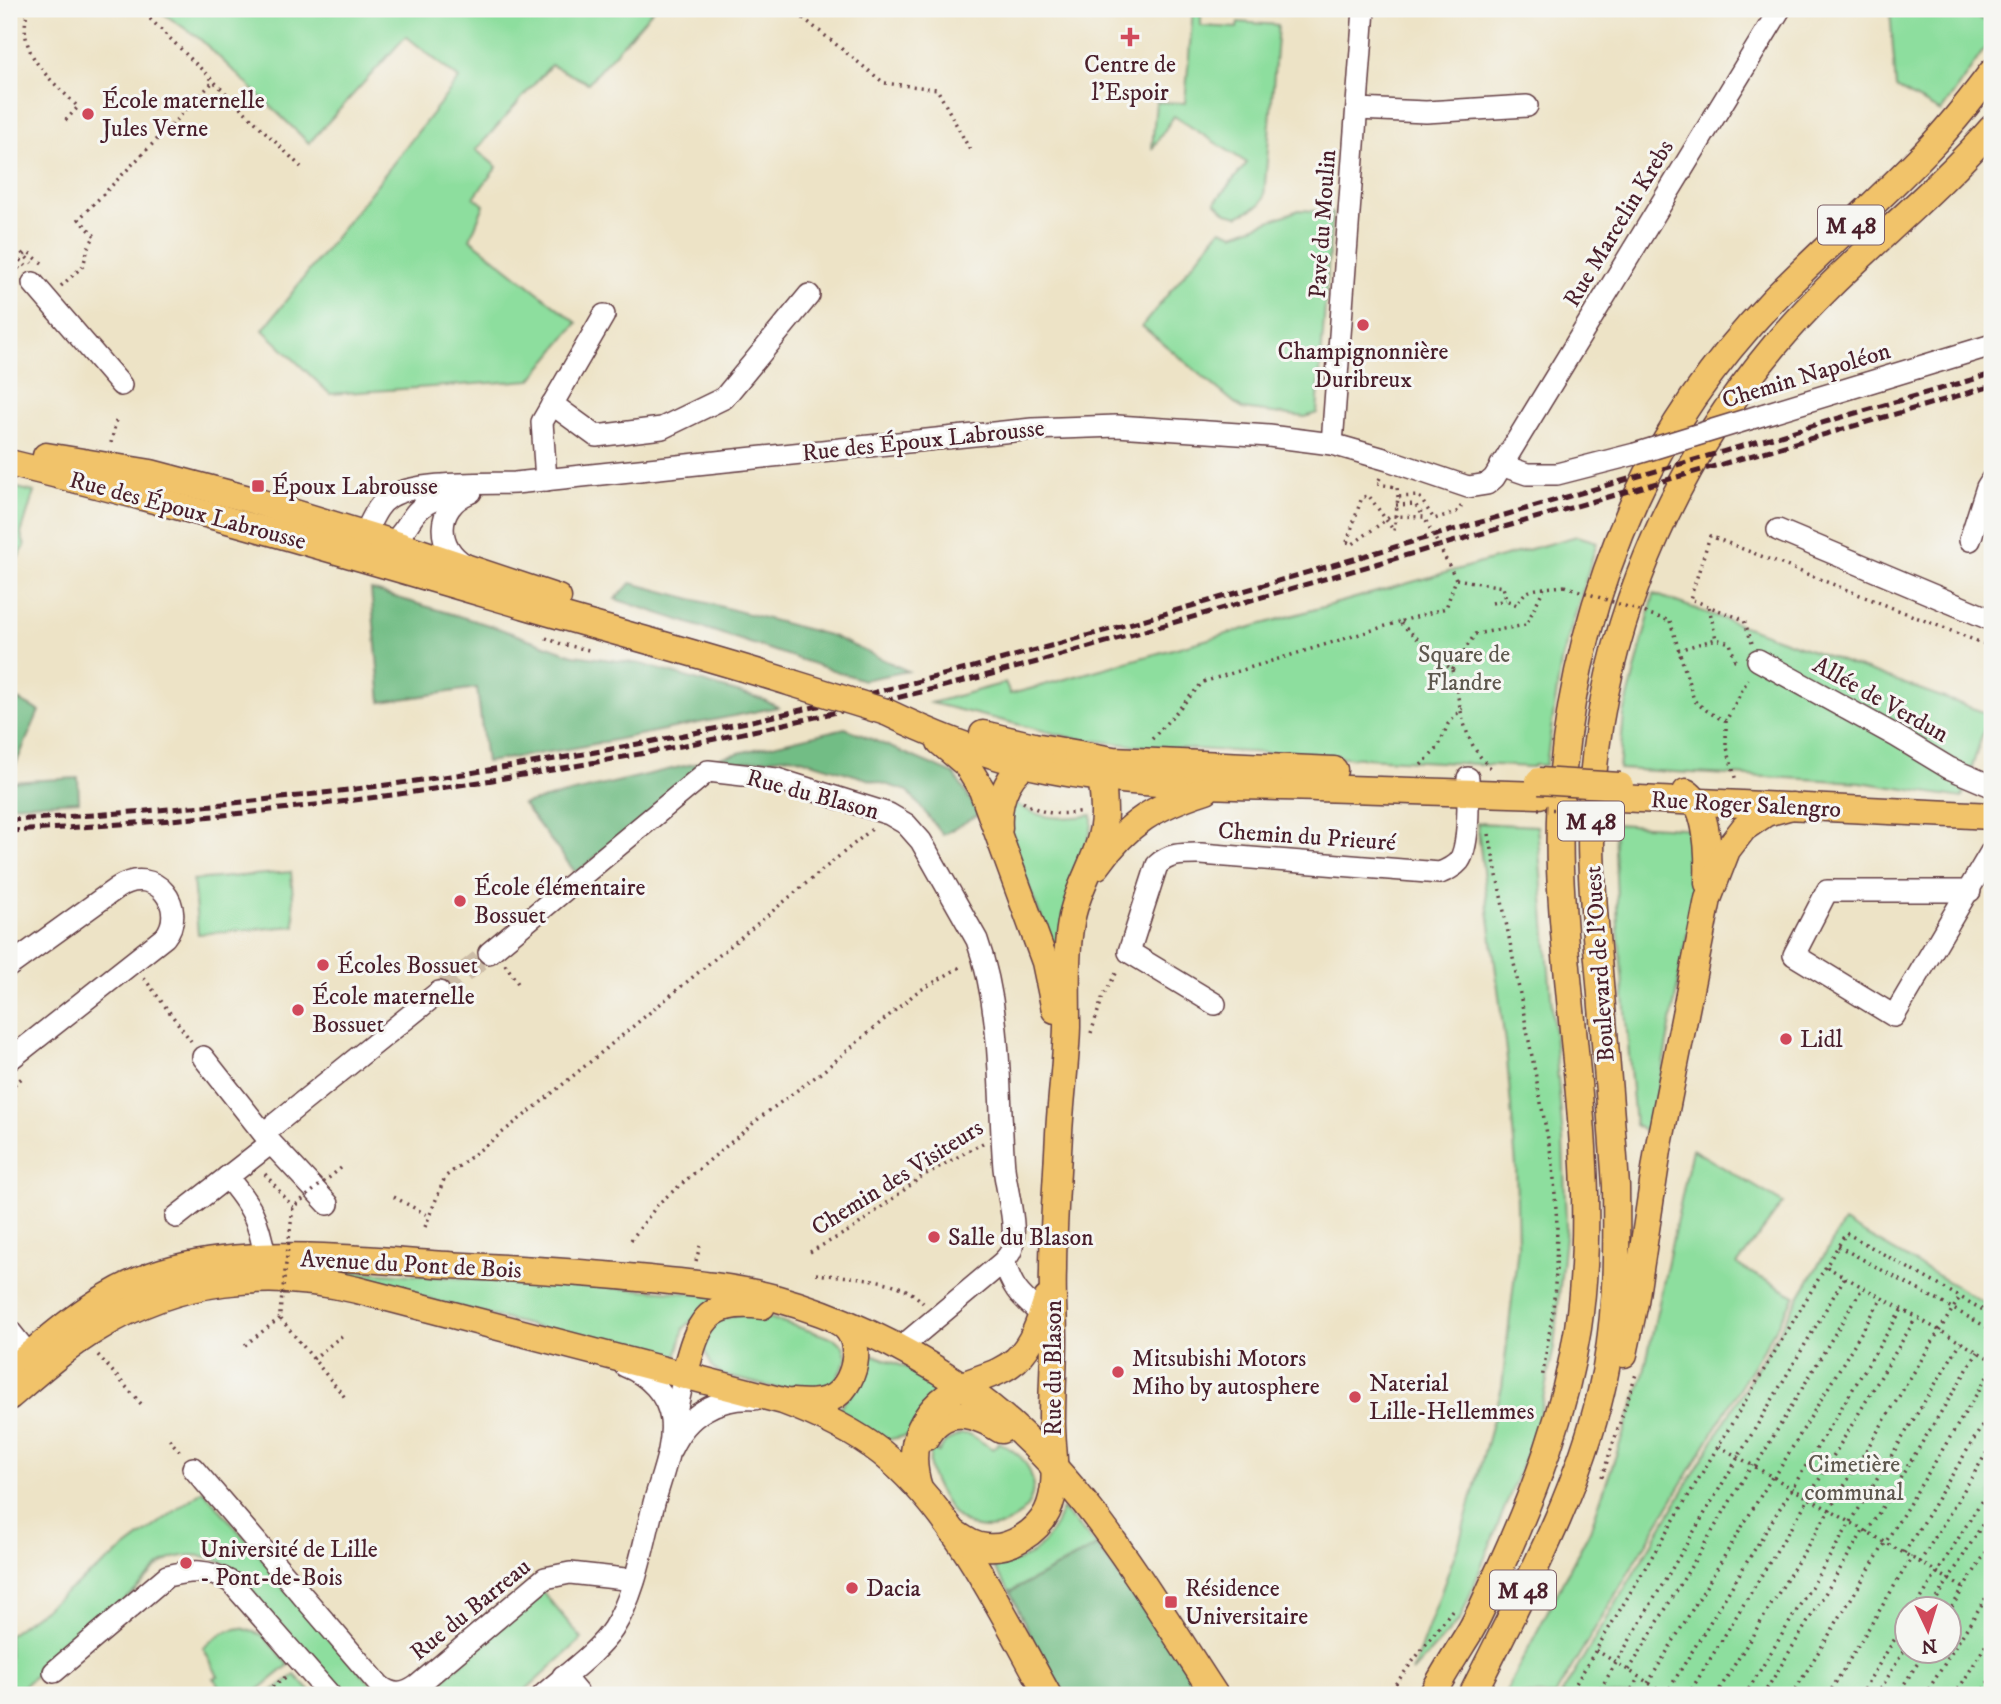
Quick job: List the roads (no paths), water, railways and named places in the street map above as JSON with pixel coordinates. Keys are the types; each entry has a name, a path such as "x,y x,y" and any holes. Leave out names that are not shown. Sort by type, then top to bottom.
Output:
{"main road":[{"name":"Boulevard de l'Ouest","path":"1432,1695 1470,1631 1538,1480 1563,1400 1578,1327 1586,1210 1562,907 1561,794 1573,696 1589,626 1604,579 1619,537 1654,461 1727,353 1775,299 1935,141 1992,72"},
{"name":"Boulevard de l'Ouest","path":"1472,1695 1573,1484 1601,1392 1612,1327 1615,1287 1615,1186 1590,837 1597,745 1613,657 1640,573 1668,509 1699,449 1735,395 1802,315 1992,128"},
{"name":"Rue des Époux Labrousse","path":"9,447 56,458 151,473 288,510 366,547 549,613 703,654 886,712 1113,760 1324,770"},
{"name":"Rue des Époux Labrousse","path":"9,463 366,547 393,543 576,604 703,654"},
{"name":"Rue des Époux Labrousse","path":"886,712 953,741 1025,764 1100,778 1229,786"},
{"name":"Rue du Blason","path":"915,726 950,749 971,771 982,790 1048,974 1062,1075"},
{"path":"1025,764 1044,756 1070,753 1091,761 1100,778"},
{"name":"Rue du Blason","path":"1000,840 998,819 1002,797 1011,778 1025,764"},
{"name":"Rue Roger Salengro","path":"1324,770 1476,780 1539,795 1619,799 1688,795 1846,801 1983,816"},
{"name":"Rue du Blason","path":"1054,1466 1053,1270 1069,931 1076,902 1086,881 1102,830 1104,803 1100,778"},
{"name":"Rue Roger Salengro","path":"1229,786 1476,780"},
{"name":"Rue du Blason","path":"1086,881 1118,839 1141,818 1159,807 1187,796 1229,786"},
{"path":"1688,795 1703,815 1708,854 1708,899"},
{"name":"Rue Roger Salengro","path":"1688,795 1792,806 1983,816"},
{"path":"1573,1484 1598,1436 1624,1355 1635,1302 1658,1150 1708,899 1727,850 1744,828 1766,813 1792,806"},
{"name":"Avenue du Pont de Bois","path":"9,1397 26,1365 86,1309 144,1278 205,1261 265,1256 572,1272 699,1284 772,1297 840,1321 899,1349 962,1386 1009,1422 1054,1466 1111,1535 1215,1695"},
{"name":"Rue du Blason","path":"919,1488 913,1465 918,1431 929,1413 962,1386 995,1374 1016,1359 1032,1339 1042,1315 1053,1270"},
{"name":"Avenue du Pont de Bois","path":"26,1365 146,1303 212,1283 255,1279 332,1284 684,1376 783,1401 803,1403 823,1401 834,1396 849,1381 855,1353 849,1332 840,1321 799,1311 744,1304 721,1308 706,1318 699,1327 684,1376"},
{"name":"Avenue du Pont de Bois","path":"783,1401 828,1420 863,1440 896,1465 919,1488 953,1532 1048,1695"},
{"path":"919,1488 921,1452 927,1434 940,1421 960,1414 977,1416 987,1421 1054,1466 1054,1486 1047,1511 1041,1521 1021,1538 999,1547 986,1547 968,1542 953,1532"},
{"path":"1448,1695 1470,1631"},
{"path":"1424,1695 1451,1660"},
{"path":"1198,1669 1205,1695"}],"street":[{"name":"Pavé du Moulin","path":"1332,444 1364,9"},
{"name":"Rue Marcelin Krebs","path":"1468,487 1487,484 1501,465 1780,9"},
{"path":"1357,110 1426,112 1527,106"},
{"path":"42,283 121,385"},
{"path":"552,404 596,436 662,428 724,398 809,295"},
{"path":"546,480 542,422 604,315"},
{"name":"Chemin Napoléon","path":"1501,465 1527,474 1557,474 1635,454 1992,345"},
{"name":"Rue des Époux Labrousse","path":"366,547 379,506 392,495 402,492 438,486 546,480 983,432 1067,427 1168,428 1332,444 1468,487"},
{"path":"1970,540 1992,479"},
{"name":"Rue des Époux Labrousse","path":"393,543 412,516 428,502 515,483"},
{"name":"Rue des Époux Labrousse","path":"471,492 454,502 443,520 442,528 450,554 457,561 474,569"},
{"path":"1778,530 1992,620"},
{"name":"Allée de Verdun","path":"1758,660 1950,768 1991,778 1983,816"},
{"name":"Rue du Blason","path":"489,953 708,771 777,779 889,814 906,824 921,841 977,940 982,954 997,1040 1012,1239 1012,1248 1004,1262 1016,1292 1042,1315"},
{"name":"Chemin du Prieuré","path":"1215,1004 1129,952 1157,865 1165,858 1174,854 1201,854 1440,873 1452,868 1460,860 1476,780"},
{"path":"1970,891 1827,891 1794,955 1894,1016 1970,891 1992,850"},
{"path":"9,966 117,888 133,880 142,879 157,885 170,903 172,924 165,937 9,1060"},
{"path":"176,1217 228,1177 268,1138 439,992"},
{"path":"203,1057 268,1138 328,1203"},
{"path":"228,1177 248,1202 257,1219 265,1256"},
{"path":"899,1349 1004,1262"},
{"path":"13,1322 26,1365"},
{"name":"Avenue du Pont de Bois","path":"526,1334 628,1367 652,1383 664,1399 671,1434"},
{"path":"543,1695 610,1633 618,1620 634,1580 666,1460 684,1376"},
{"path":"666,1460 683,1429 709,1407 729,1399 783,1401"},
{"name":"Rue du Barreau","path":"193,1468 380,1686 394,1693 405,1692 417,1686 545,1578 570,1573 634,1580"},
{"path":"54,1672 167,1576 191,1571 214,1573 231,1582 330,1695"},
{"path":"563,1676 579,1695"}],"tunnel":[{"path":"439,992 489,953"}],"railway":[{"path":"9,820 203,806 396,784 588,753 779,715 1057,644 1992,374"},
{"path":"9,831 140,823 399,794 655,751 783,724 1037,662 1992,386"}],"place":[{"name":"Centre de l'Espoir","path":"1130,37"},
{"name":"École maternelle Jules Verne","path":"88,114"},
{"name":"Champignonnière Duribreux","path":"1363,325"},
{"name":"Époux Labrousse","path":"258,486"},
{"name":"École élémentaire Bossuet","path":"460,901"},
{"name":"Écoles Bossuet","path":"323,965"},
{"name":"École maternelle Bossuet","path":"298,1010"},
{"name":"Lidl","path":"1786,1039"},
{"name":"Salle du Blason","path":"934,1237"},
{"name":"Mitsubishi Motors Miho by autosphere","path":"1118,1372"},
{"name":"Naterial Lille-Hellemmes","path":"1355,1397"},
{"name":"Université de Lille - Pont-de-Bois","path":"186,1563"},
{"name":"Dacia","path":"852,1588"},
{"name":"Résidence Universitaire","path":"1171,1602"}],"park label":[{"name":"Square de Flandre","path":"1464,668"},
{"name":"Cimetière communal","path":"1854,1478"}]}
